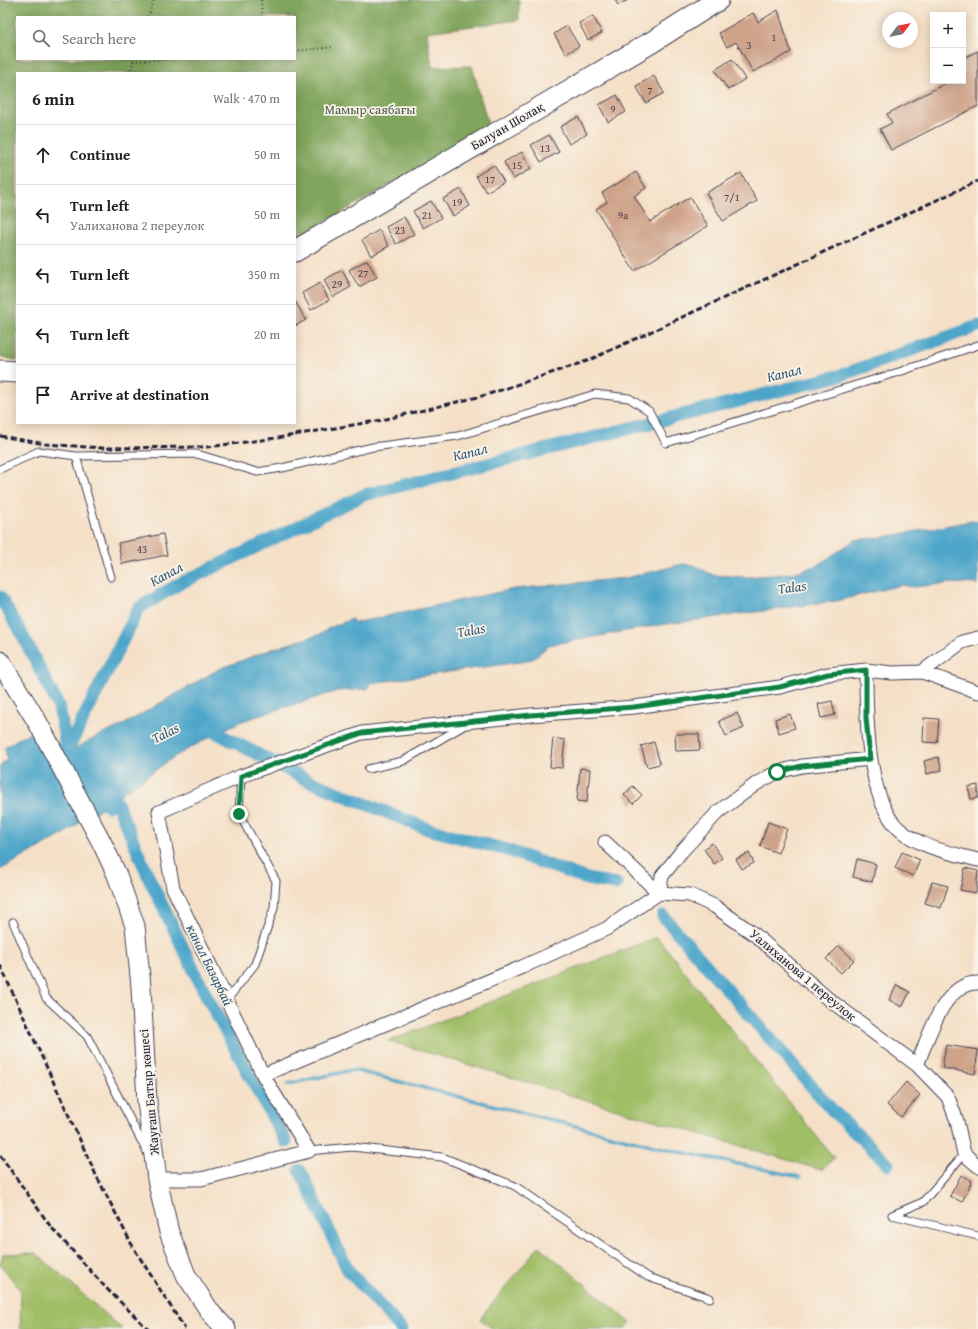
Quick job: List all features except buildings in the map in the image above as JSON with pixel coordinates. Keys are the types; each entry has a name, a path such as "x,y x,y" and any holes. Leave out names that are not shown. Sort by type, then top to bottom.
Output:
{"main road":[{"name":"Балуан Шолақ","path":"296,249 652,42 718,0"},
{"path":"0,371 16,372"},
{"name":"Жауғаш Батыр көшесі","path":"0,661 38,723 102,843 117,875 135,926 142,987 147,1102 156,1174 169,1232 186,1275 211,1313 226,1329"}],"street":[{"path":"922,672 962,642 978,638"},
{"path":"866,670 866,718 870,759 884,810 898,828 914,839 934,849 978,860"},
{"path":"156,1174 201,1179 308,1151 263,1075 173,888 159,812 241,776 362,733 472,721 634,707 780,687 828,674 866,670 922,672 978,692"},
{"path":"263,1075 522,968 599,932 659,893 662,876 681,852 718,812 756,784 777,772 802,766 870,759"},
{"path":"605,842 659,893"},
{"name":"Уалиханова 1 переулок","path":"659,893 690,895 714,906 754,934 827,998 917,1065 948,1098 957,1121 964,1154"},
{"path":"917,1065 944,1003 960,987 972,982 978,982"},
{"path":"964,1154 978,1166"}],"lane":[{"path":"0,469 39,451 76,456 197,454 257,472 282,468 373,447 458,436 595,394 629,398 649,411 666,444 902,371 978,345"},
{"path":"76,456 111,577"},
{"path":"368,769 403,761 472,721"},
{"path":"227,1000 256,964 274,908 276,881 239,814 241,776"},
{"path":"14,922 46,998 87,1036 156,1174"},
{"path":"308,1151 352,1147 442,1157 515,1186 648,1277 710,1298"},
{"path":"964,1154 923,1202 892,1215 978,1236"}],"path":[{"path":"148,16 154,0"},
{"path":"261,0 262,16"},
{"path":"296,51 333,47"},
{"path":"130,72 134,60"}],"green space":[{"name":"Мамыр саябағы","path":"0,0 519,0 519,20 427,32 432,67 472,66 489,128 296,238 296,72 16,72 16,361 0,356"},
{"path":"657,937 834,1158 821,1170 389,1041"},
{"path":"539,1246 631,1323 626,1329 493,1329 480,1319"},
{"path":"36,1253 122,1329 20,1329 21,1291 0,1264 3,1254"}],"water":[{"name":"Talas","path":"978,520 978,584 952,583 914,587 901,585 836,601 660,625 549,645 534,658 527,661 371,683 368,689 337,691 242,721 217,733 174,757 64,834 0,870 0,767 7,759 5,747 23,736 41,730 48,734 64,751 69,752 96,737 121,726 219,669 272,649 321,634 329,628 352,619 354,623 514,589 626,578 683,564 694,565 713,575 747,577 792,573 816,566 855,540 884,537"}],"waterway":[{"name":"Капал","path":"67,751 139,608 179,584 364,495 842,375 978,326"},
{"path":"0,597 24,638 59,707 67,751 64,752"},
{"path":"200,726 217,733 309,781 428,829 507,850 587,879 616,884"},
{"name":"канал Базарбай","path":"91,799 102,801 108,806 115,798 149,878 207,997 286,1142"},
{"path":"663,916 834,1112 888,1164"},
{"path":"288,1084 353,1070 671,1150 800,1177"},
{"name":"канал Базарбай","path":"300,1170 348,1270 401,1329"}],"railway":[{"path":"0,436 45,444 102,448 207,447 277,438 382,420 486,395 587,361 978,181"},
{"path":"0,965 96,1175 133,1247 185,1329"},
{"path":"0,1155 51,1227 106,1288 148,1329"}],"route":[{"path":"239,814 241,776 362,733 531,715 634,707 780,687 828,674 866,670 866,718 870,759 802,766 777,772"}]}
